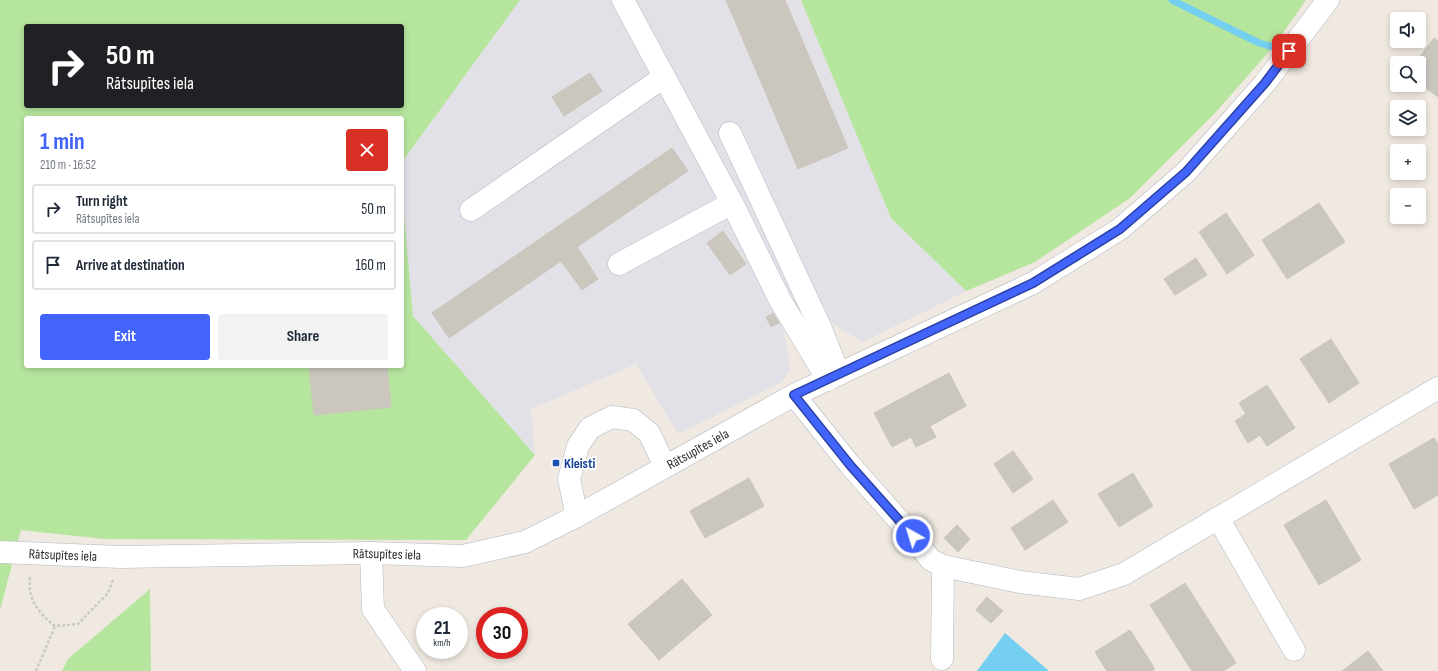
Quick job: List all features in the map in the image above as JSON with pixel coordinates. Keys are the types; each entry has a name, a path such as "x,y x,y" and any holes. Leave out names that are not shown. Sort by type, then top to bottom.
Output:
{"street":[{"path":"623,0 732,202 780,300 833,377"},
{"name":"Rātsupītes iela","path":"0,552 120,557 371,553 463,556 525,542 577,516 794,395 1033,283 1120,229 1186,172 1265,83 1328,0"},
{"path":"471,210 664,77"},
{"path":"730,133 821,329 833,377"},
{"path":"619,264 732,202"},
{"path":"794,395 850,465 903,525 931,560 943,566 1020,582 1079,589 1124,574 1438,388"},
{"path":"577,516 569,479 578,446 590,428 612,417 633,420 649,433 665,466"},
{"path":"1218,518 1294,650"},
{"path":"371,553 373,609 415,671"},
{"path":"942,659 943,566"}],"path":[{"path":"34,553 28,588 40,614 55,626 78,624 108,593 120,557"},
{"path":"36,671 55,626"}],"shaded area":[{"path":"520,0 801,0 891,218 966,291 863,342 831,323 810,334 775,304 787,345 790,370 782,382 678,434 636,364 531,409 535,455 413,316 404,215 404,159"}],"green space":[{"path":"0,0 520,0 404,159 404,116 24,116 24,368 404,368 404,215 413,316 535,455 466,540 104,539 21,530 0,610"},
{"path":"801,0 1306,0 1273,47 1215,113 1130,198 1035,262 966,291 891,218"},
{"path":"150,589 151,671 62,671 68,659"}],"water":[{"path":"1005,633 1049,671 977,671"}],"building":[{"path":"726,0 785,0 848,148 798,169"},
{"path":"1434,38 1438,41 1438,97 1426,88 1426,56 1420,56"},
{"path":"590,73 602,91 564,116 552,97"},
{"path":"672,148 688,171 577,247 598,279 582,290 561,261 449,338 432,313"},
{"path":"1319,203 1345,242 1287,279 1262,240"},
{"path":"1226,213 1254,255 1227,274 1199,232"},
{"path":"723,231 746,264 730,275 707,243"},
{"path":"1196,258 1207,275 1175,295 1164,279"},
{"path":"773,313 779,323 771,327 766,317"},
{"path":"1331,339 1359,383 1329,403 1300,359"},
{"path":"309,368 387,368 391,407 314,415"},
{"path":"949,373 966,406 930,426 936,437 916,447 911,437 892,447 874,413"},
{"path":"1267,385 1295,428 1267,446 1260,435 1248,443 1235,421 1246,414 1239,403"},
{"path":"1434,438 1438,444 1438,495 1414,509 1389,464"},
{"path":"1013,451 1033,479 1013,493 994,464"},
{"path":"1133,473 1153,506 1119,527 1098,494"},
{"path":"749,478 764,506 705,538 690,511"},
{"path":"1053,500 1068,522 1025,550 1011,528"},
{"path":"1326,500 1361,560 1319,585 1284,525"},
{"path":"957,525 970,539 958,552 944,538"},
{"path":"682,579 712,615 659,660 628,624"},
{"path":"1185,583 1236,663 1223,671 1192,671 1150,605"},
{"path":"987,597 1003,611 991,623 976,610"},
{"path":"1130,630 1155,669 1152,671 1107,671 1095,652"},
{"path":"1368,651 1383,671 1342,671"}],"waterway":[{"path":"1172,0 1259,43 1273,47"}],"place":[{"name":"Kleisti","path":"556,463"}],"route":[{"path":"913,536 850,465 794,395 1033,283 1120,229 1186,172 1265,83 1289,51"}]}
